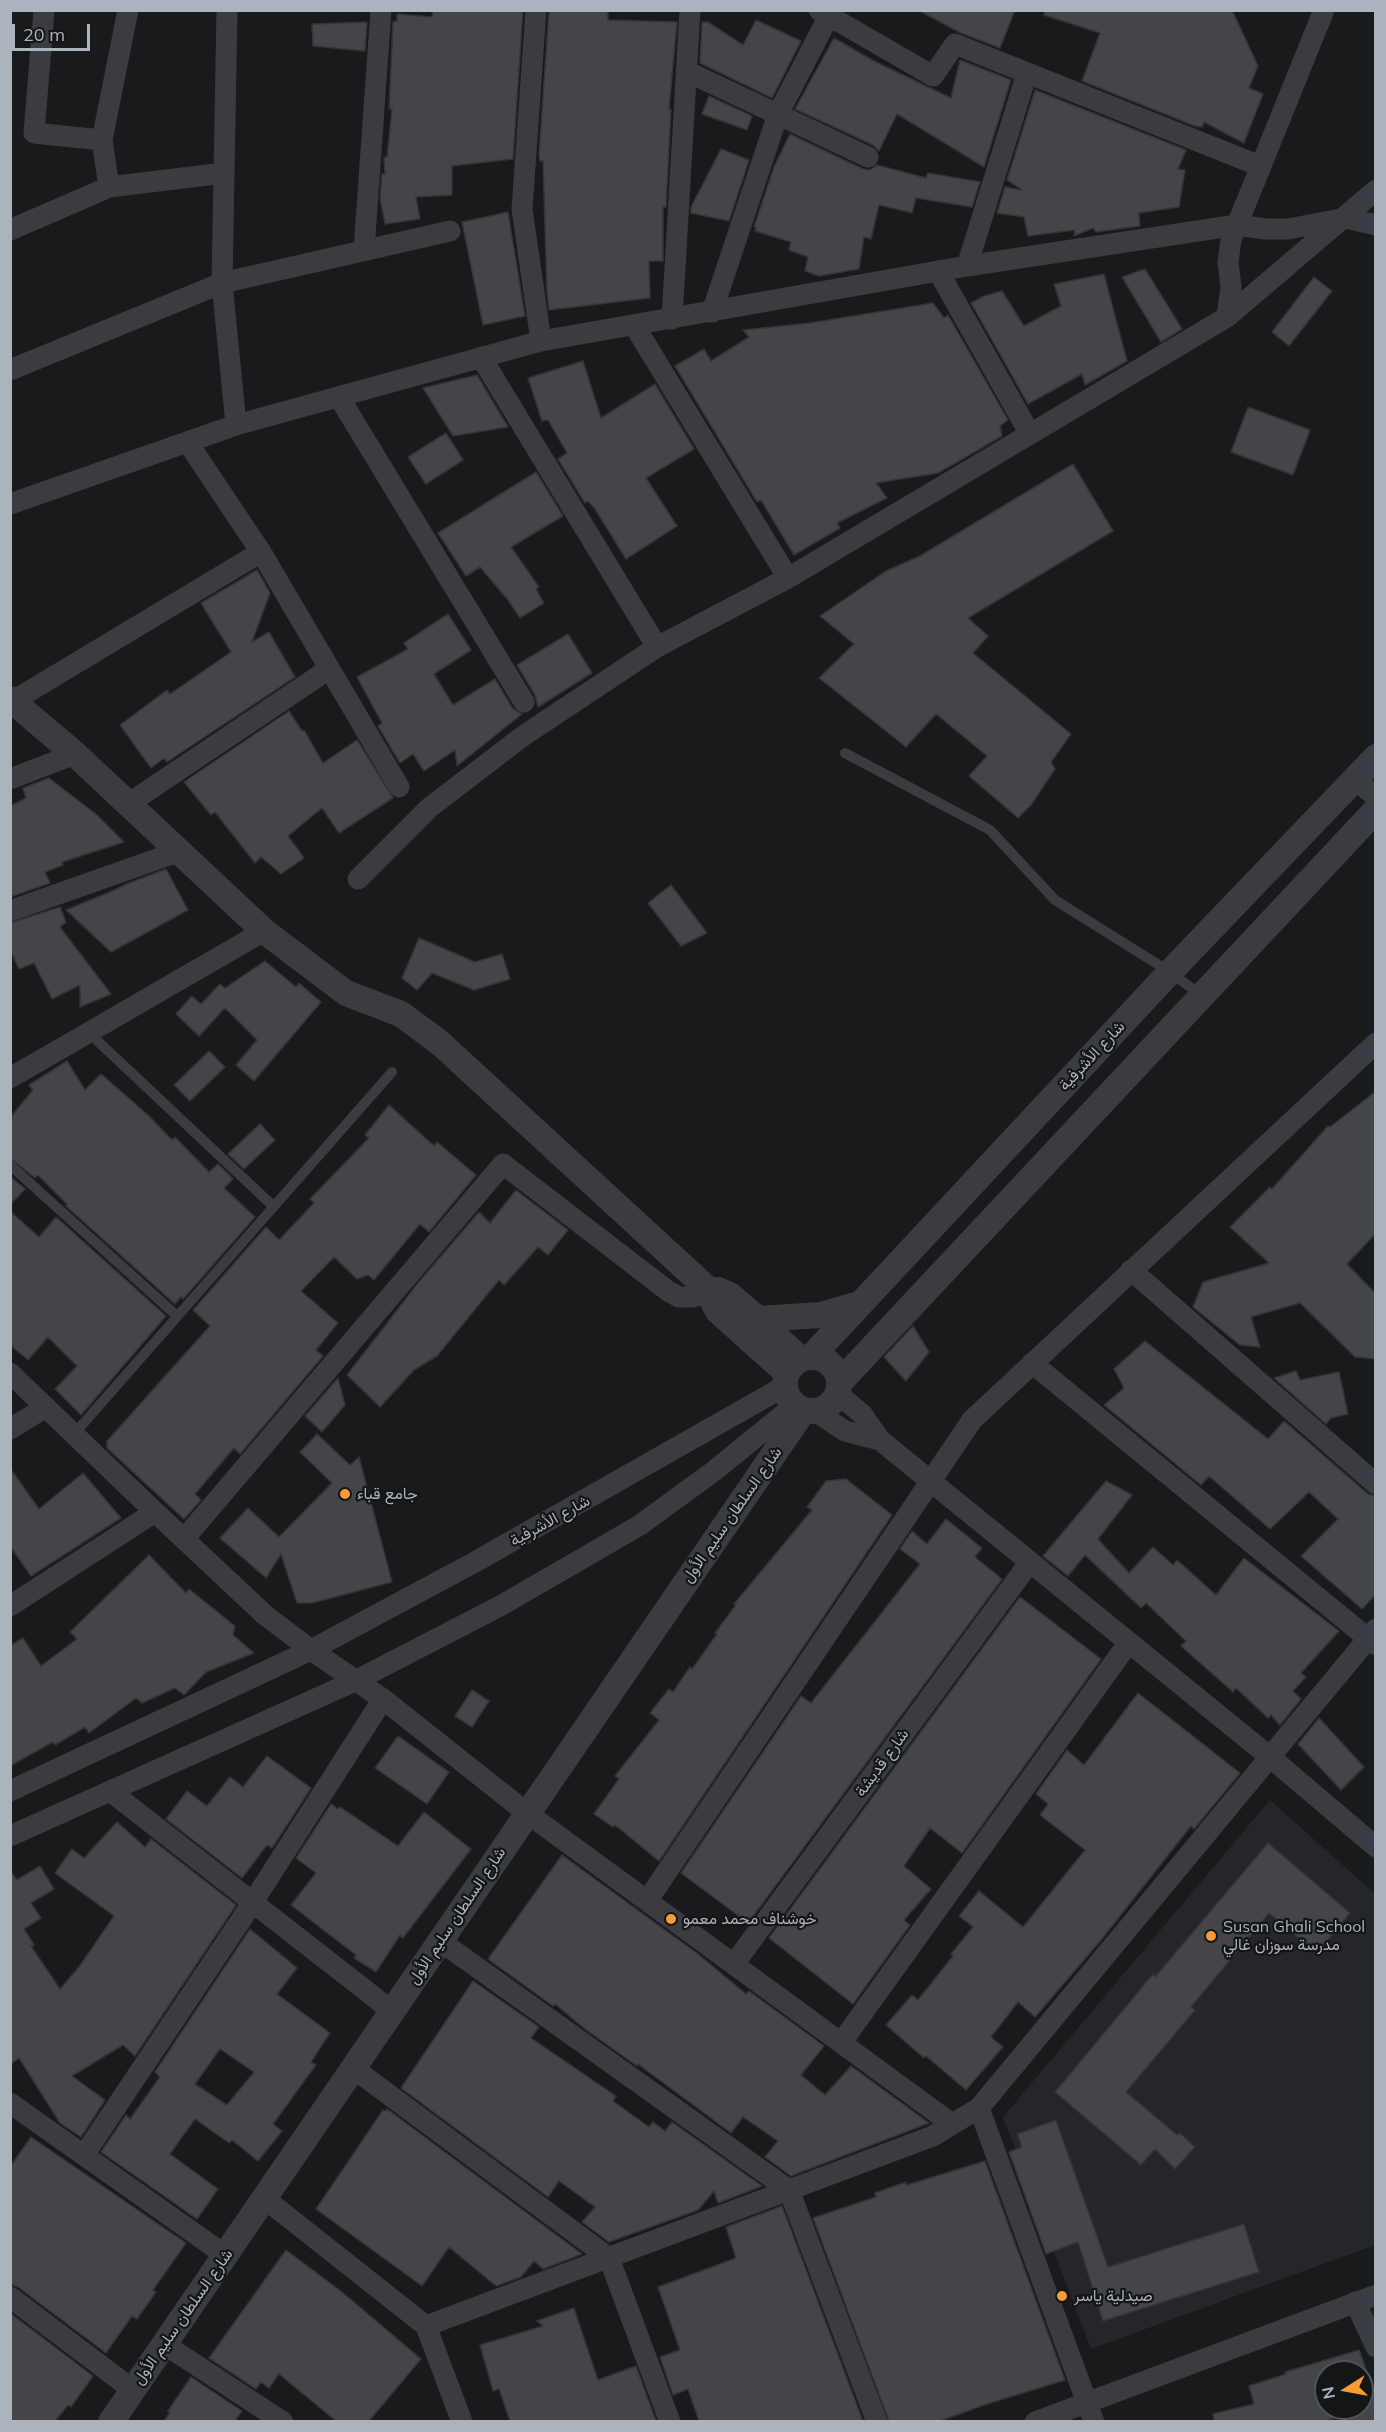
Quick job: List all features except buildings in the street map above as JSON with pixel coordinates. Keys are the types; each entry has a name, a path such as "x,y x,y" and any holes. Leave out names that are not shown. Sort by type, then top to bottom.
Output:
{"street":[{"path":"44,10 34,133 102,140"},
{"path":"109,187 102,140 128,10"},
{"path":"227,10 222,283 236,425"},
{"path":"364,250 381,10"},
{"path":"536,10 522,209 541,341"},
{"path":"672,319 690,10"},
{"path":"1227,317 1231,287 1228,252 1236,225 1323,10"},
{"path":"712,312 778,114 827,12 933,76 955,44 1260,166"},
{"path":"686,70 868,157"},
{"path":"967,266 1027,73"},
{"path":"10,230 109,187 224,173"},
{"path":"358,879 429,808 523,736 657,647 788,578 1227,317 1346,218 1376,190"},
{"path":"10,504 236,425 541,341 967,266 1236,225 1288,229 1346,218 1376,225"},
{"path":"10,370 222,283 450,231"},
{"path":"938,271 1030,434"},
{"path":"634,325 788,578"},
{"path":"481,357 657,647"},
{"path":"339,397 524,702"},
{"path":"188,443 261,552 399,788"},
{"path":"261,552 12,700 75,754 264,931 346,993 401,1014 422,1028 711,1292 711,1299 718,1311 800,1386 845,1431 880,1440"},
{"path":"128,804 329,669"},
{"path":"10,779 75,754"},
{"name":"شارع الأشرفية","path":"10,1836 355,1680 502,1605 640,1526 714,1471 800,1386 860,1304 1170,972 1376,757"},
{"path":"1356,780 1376,797"},
{"path":"184,1539 503,1164 668,1291 679,1297 724,1292 758,1319 800,1386 832,1403 839,1388 1376,810"},
{"path":"10,911 180,851"},
{"path":"10,1078 264,931"},
{"path":"647,1901 972,1420 1376,1043"},
{"path":"1131,1270 1376,1484"},
{"path":"758,1319 811,1317 860,1304"},
{"path":"800,1386 821,1358 831,1363 837,1372 839,1388 880,1440 1270,1757 1376,1847"},
{"path":"426,2326 933,2136 979,2108 1270,1757 1373,1637 1032,1363"},
{"path":"10,1373 265,1615 311,1650 383,1699 527,1813 952,2124"},
{"name":"شارع الأشرفية","path":"10,1791 311,1650 800,1386"},
{"name":"شارع السلطان سليم الأول","path":"111,2421 527,1813 800,1386"},
{"path":"10,1429 46,1407"},
{"path":"10,1606 155,1512"},
{"name":"شارع قديشة","path":"734,1964 1029,1562"},
{"path":"841,2043 1128,1642"},
{"path":"84,2155 253,1902 383,1699"},
{"path":"110,1791 392,2011"},
{"path":"440,1941 789,2190 877,2421"},
{"path":"353,2068 609,2258 670,2421"},
{"path":"10,2103 225,2255"},
{"path":"979,2108 1090,2412"},
{"path":"264,2198 426,2326 462,2421"},
{"path":"1035,2421 1090,2412 1376,2295"},
{"path":"10,2297 133,2390"},
{"path":"1356,2302 1376,2347"},
{"path":"164,2344 283,2421"}],"lane":[{"path":"845,753 990,830 1055,900 1170,972 1202,996"},
{"path":"88,1032 273,1206"},
{"path":"74,1434 392,1072"},
{"path":"10,1165 177,1316"}],"shaded area":[{"path":"1270,1800 1375,1894 1375,2245 1091,2349 1003,2117"}],"place":[{"name":"جامع قباء","path":"345,1494"},
{"name":"خوشناف محمد معمو","path":"671,1919"},
{"name":"Susan Ghali School مدرسة سوزان غالي","path":"1211,1936"},
{"name":"صيدلية ياسر","path":"1062,2296"}]}
